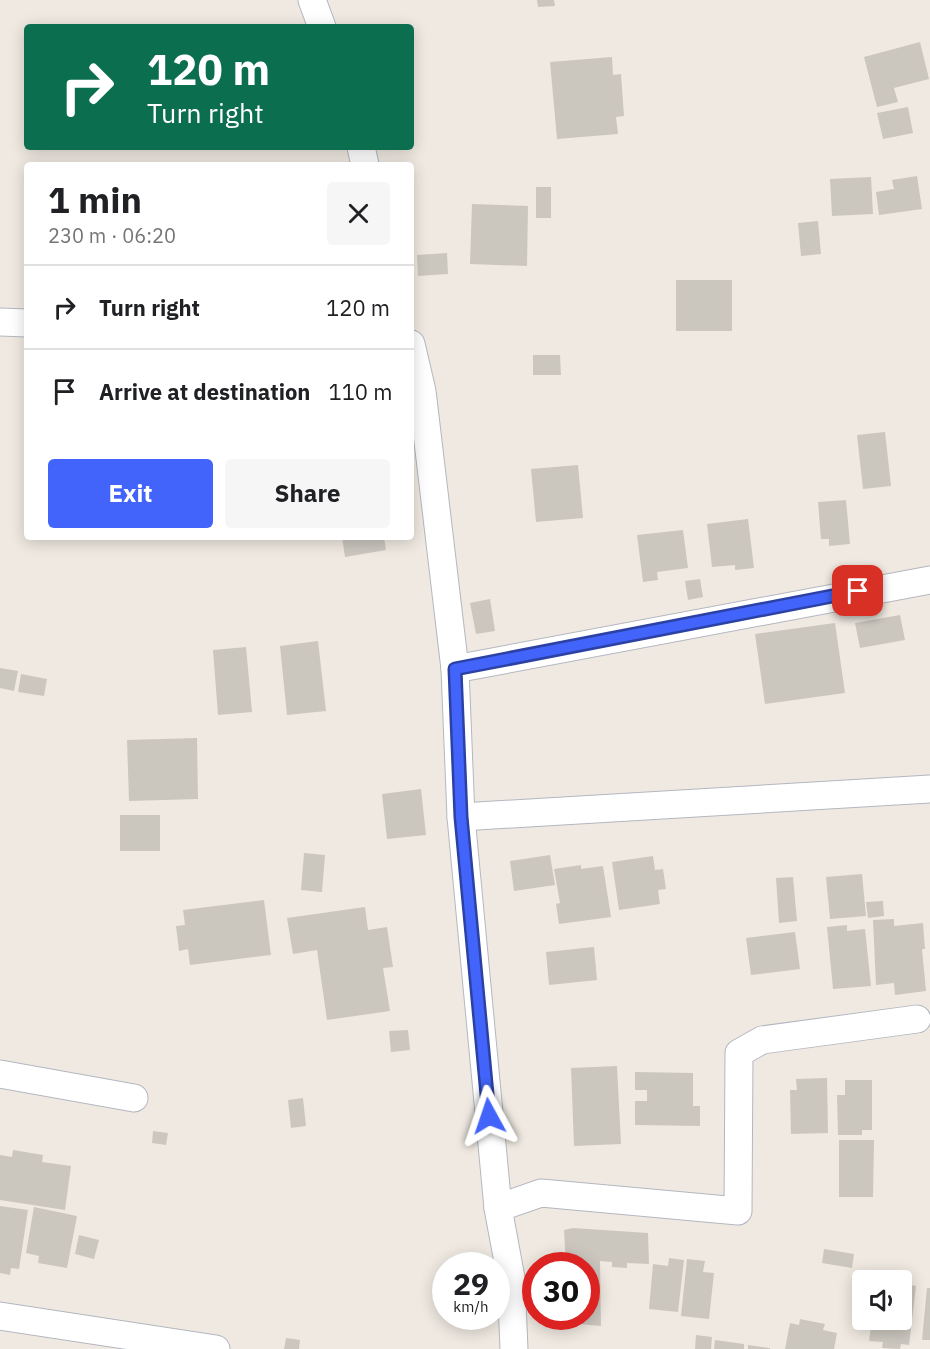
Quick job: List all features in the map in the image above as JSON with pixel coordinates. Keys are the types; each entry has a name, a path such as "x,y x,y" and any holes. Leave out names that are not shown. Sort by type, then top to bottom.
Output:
{"street":[{"path":"312,0 321,24"},
{"path":"0,322 24,323"},
{"path":"414,357 422,391 455,669 461,817 498,1209 511,1278 514,1349"},
{"path":"455,669 930,580"},
{"path":"461,817 930,789"},
{"path":"498,1209 541,1193 738,1211 739,1053 762,1040 917,1019"},
{"path":"0,1074 134,1098"},
{"path":"0,1316 216,1349"}],"building":[{"path":"537,0 554,0 555,6 538,7"},
{"path":"920,42 929,79 894,88 898,102 877,107 864,57"},
{"path":"612,57 613,75 621,74 624,116 616,117 618,134 557,139 550,62"},
{"path":"908,107 913,133 883,139 877,113"},
{"path":"917,176 922,209 879,215 876,192 894,189 892,180"},
{"path":"871,177 873,214 832,216 830,179"},
{"path":"536,187 551,187 551,218 536,218"},
{"path":"472,204 528,206 527,266 470,264"},
{"path":"818,221 821,254 801,256 798,223"},
{"path":"447,253 448,274 418,276 417,255"},
{"path":"676,280 732,280 732,331 676,331"},
{"path":"533,355 560,355 561,375 533,375"},
{"path":"885,432 891,486 863,489 857,435"},
{"path":"578,465 583,518 536,522 531,469"},
{"path":"846,500 850,544 829,546 829,539 821,539 818,502"},
{"path":"748,519 754,568 735,570 735,565 712,567 707,524"},
{"path":"683,530 688,568 657,572 658,580 643,582 637,535"},
{"path":"342,540 384,540 386,550 345,557"},
{"path":"700,579 703,597 688,600 685,581"},
{"path":"490,599 495,631 476,634 470,603"},
{"path":"900,615 905,640 860,648 855,623"},
{"path":"835,623 845,693 765,704 755,634"},
{"path":"318,641 326,711 287,715 280,646"},
{"path":"246,647 252,712 218,715 213,650"},
{"path":"0,668 18,671 14,691 0,688"},
{"path":"21,674 47,679 44,696 18,692"},
{"path":"197,738 198,799 129,801 127,740"},
{"path":"421,789 426,835 387,839 382,794"},
{"path":"120,815 160,815 160,851 120,851"},
{"path":"304,853 325,855 322,892 301,890"},
{"path":"550,855 555,885 514,891 510,861"},
{"path":"653,856 655,870 663,869 666,889 658,890 660,904 619,910 612,862"},
{"path":"581,865 581,869 603,866 611,917 559,924 556,904 560,903 554,869"},
{"path":"862,874 866,916 830,919 826,877"},
{"path":"793,877 797,921 779,923 776,878"},
{"path":"264,900 271,955 190,965 188,949 179,951 176,926 185,925 183,910"},
{"path":"883,901 884,916 868,918 866,902"},
{"path":"365,907 368,930 387,927 393,967 383,968 390,1011 327,1020 317,950 293,954 287,918"},
{"path":"894,919 894,926 923,923 925,949 922,949 926,991 895,995 894,983 876,985 873,920"},
{"path":"847,925 847,931 865,929 871,986 833,989 827,927"},
{"path":"795,932 800,969 751,975 746,938"},
{"path":"594,947 597,980 549,985 546,952"},
{"path":"408,1030 410,1050 391,1052 389,1031"},
{"path":"617,1066 621,1144 574,1146 571,1068"},
{"path":"635,1072 693,1073 693,1106 700,1106 700,1126 635,1125 635,1101 647,1101 647,1090 635,1090"},
{"path":"827,1078 828,1133 791,1134 790,1090 797,1090 796,1079"},
{"path":"845,1080 872,1080 872,1130 862,1130 862,1135 838,1135 837,1095 845,1095"},
{"path":"303,1098 306,1126 291,1128 288,1100"},
{"path":"153,1131 168,1133 166,1145 152,1143"},
{"path":"839,1140 874,1140 873,1197 839,1197"},
{"path":"13,1150 43,1155 42,1162 71,1166 65,1210 0,1200 0,1155 12,1157"},
{"path":"0,1206 28,1210 19,1269 11,1268 10,1275 0,1273"},
{"path":"34,1207 77,1216 67,1268 38,1263 39,1256 26,1253"},
{"path":"573,1228 648,1233 649,1264 627,1263 627,1268 612,1267 612,1262 600,1261 600,1252 565,1252 564,1230"},
{"path":"79,1235 99,1240 94,1259 75,1254"},
{"path":"824,1249 854,1254 852,1268 822,1263"},
{"path":"669,1258 684,1260 678,1312 649,1309 653,1264 668,1266"},
{"path":"687,1259 705,1261 703,1272 714,1273 709,1319 681,1316"},
{"path":"600,1261 601,1326 600,1326"},
{"path":"912,1285 916,1286 912,1320"},
{"path":"927,1288 930,1288 930,1340 922,1340"},
{"path":"800,1319 825,1324 823,1330 837,1333 834,1349 785,1349 790,1323 799,1325"},
{"path":"871,1330 911,1330 909,1345 901,1344 900,1349 882,1348 883,1342 869,1341"},
{"path":"696,1335 712,1337 711,1349 695,1349"},
{"path":"286,1338 300,1340 299,1349 284,1349"},
{"path":"715,1340 744,1344 744,1349 714,1349"},
{"path":"748,1345 770,1348 770,1349 748,1349"}],"route":[{"path":"489,1116 461,817 455,669 858,591"}]}
